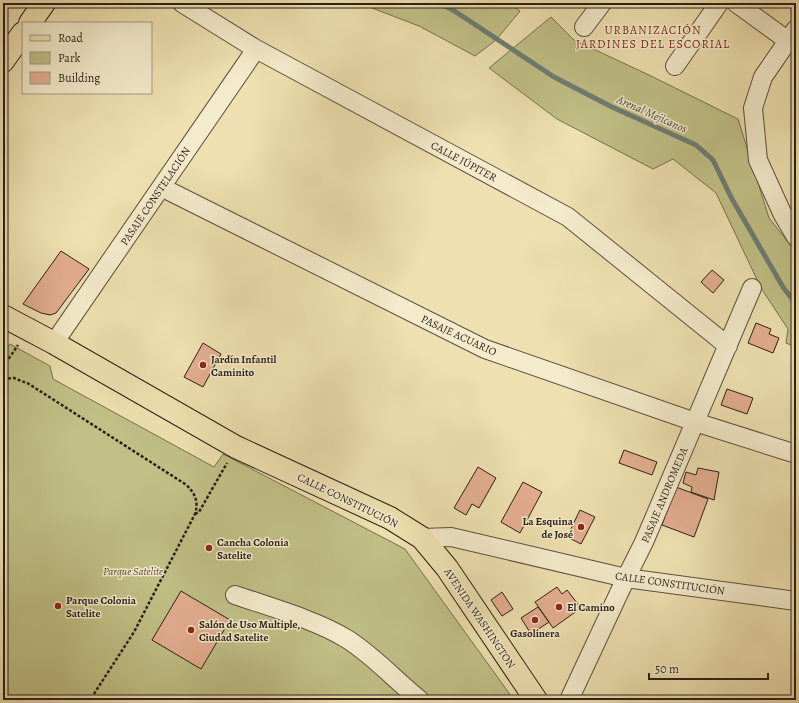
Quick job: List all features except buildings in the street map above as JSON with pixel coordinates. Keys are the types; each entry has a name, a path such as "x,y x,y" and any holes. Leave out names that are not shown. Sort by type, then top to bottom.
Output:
{"main road":[{"path":"31,22 44,3"},
{"path":"3,61 22,34"},
{"name":"CALLE CONSTITUCIÓN","path":"3,316 54,343 236,447 390,518 422,538"},
{"name":"AVENIDA WASHINGTON","path":"422,538 447,568 536,700"}],"street":[{"name":"CALLE JÚPITER","path":"182,3 256,49 568,217 728,346"},
{"path":"584,28 602,3"},
{"path":"675,66 719,3"},
{"path":"736,3 792,34 763,77 753,108 758,160 783,215 796,237"},
{"name":"PASAJE CONSTELACIÓN","path":"54,343 256,49"},
{"name":"PASAJE ACUARIO","path":"161,187 485,349 695,422 796,454"},
{"name":"PASAJE ANDROMEDA","path":"569,700 644,542 752,288"},
{"name":"CALLE CONSTITUCIÓN","path":"422,538 451,537 626,578 796,601"},
{"path":"235,595 313,623 346,638 363,650 420,700"}],"path":[{"path":"3,367 19,345"},
{"path":"3,379 14,378 25,381 185,484 192,490 196,498 197,508 195,514 134,632 90,700"},
{"path":"195,514 200,512 229,459"}],"green space":[{"path":"359,3 508,3 520,11 496,40 475,56 419,26"},
{"path":"551,17 574,40 738,119 769,218 796,252 796,347 786,343 788,329 761,288 716,193 673,159 653,169 557,119 489,68"},
{"name":"Parque Satelite","path":"10,344 50,366 53,379 214,467 223,454 405,549 514,700 3,700 3,355"}],"waterway":[{"name":"Arenal Mejicanos","path":"439,3 453,10 554,77 612,107 696,145 713,160 732,199 783,287 796,304"}],"place":[{"name":"Jardín Infantil Caminito","path":"203,365"},
{"name":"La Esquina de José","path":"581,527"},
{"name":"Cancha Colonia Satelite","path":"209,548"},
{"name":"Parque Colonia Satelite","path":"58,606"},
{"name":"El Camino","path":"559,607"},
{"name":"Gasolinera","path":"535,620"},
{"name":"Salón de Uso Multiple, Ciudad Satelite","path":"191,630"}],"district":[{"name":"URBANIZACIÓN JARDINES DEL ESCORIAL","path":"653,37"}]}
